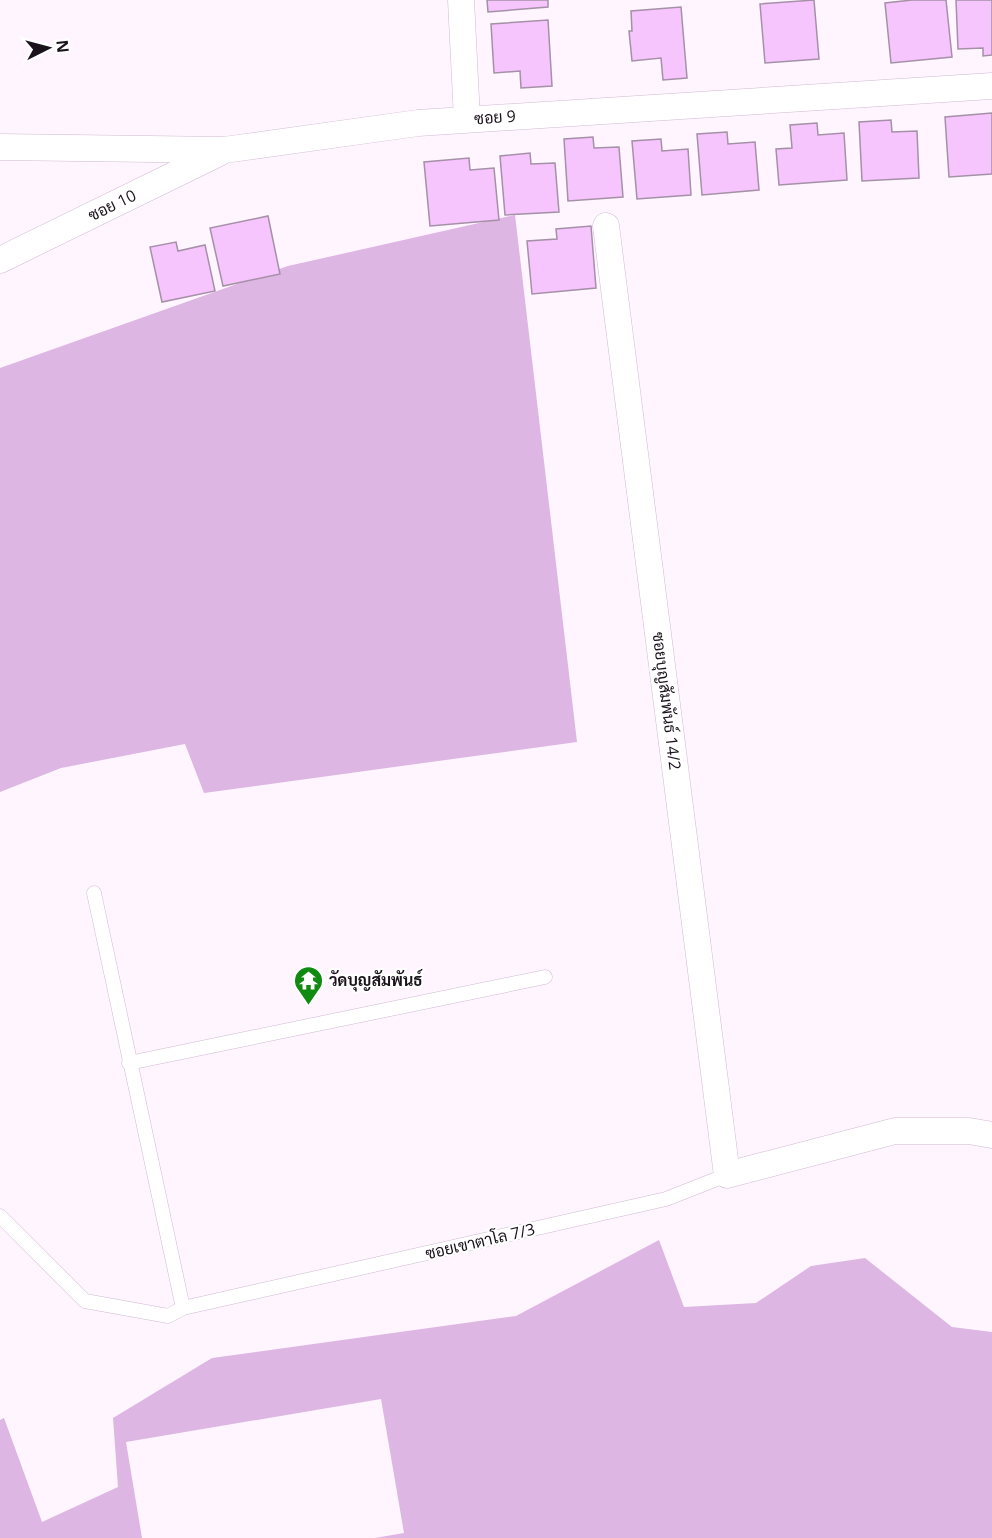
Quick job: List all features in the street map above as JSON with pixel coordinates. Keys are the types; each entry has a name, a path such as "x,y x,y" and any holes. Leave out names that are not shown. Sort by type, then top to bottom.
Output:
{"street":[{"path":"461,0 467,119"},
{"name":"ซอย 9","path":"0,147 224,150 418,123 992,86"},
{"name":"ซอย 10","path":"0,260 224,150"},
{"name":"ซอยบุญสัมพันธ์ 14/2","path":"606,226 728,1175"},
{"name":"ซอยเขาตาโล 7/3","path":"728,1175 895,1131 969,1131 992,1136"}],"lane":[{"path":"94,893 183,1308"},
{"path":"129,1063 545,977"},
{"name":"ซอยเขาตาโล 7/3","path":"0,1216 86,1301 168,1316 183,1308 666,1199 728,1175"}],"shaded area":[{"path":"515,215 577,742 204,793 185,744 61,768 0,792 0,368 288,266"},
{"path":"659,1240 684,1307 756,1303 811,1266 865,1258 952,1327 992,1332 992,1538 375,1538 404,1533 381,1399 126,1442 142,1538 0,1538 0,1420 4,1418 42,1522 118,1487 113,1418 212,1358 516,1316"}],"building":[{"path":"487,0 548,0 548,7 488,12"},
{"path":"814,0 819,59 765,63 760,4"},
{"path":"946,0 952,57 891,63 885,3"},
{"path":"956,0 992,0 992,55 983,56 983,48 958,49"},
{"path":"681,7 687,78 663,80 661,58 632,61 629,31 632,31 631,11"},
{"path":"548,20 552,86 521,88 520,71 494,73 491,24"},
{"path":"992,113 992,174 949,177 945,117"},
{"path":"891,120 892,132 917,131 919,178 862,181 859,122"},
{"path":"817,123 818,135 844,133 847,180 779,185 776,149 792,148 790,125"},
{"path":"727,132 728,144 755,142 759,190 702,195 697,134"},
{"path":"593,137 594,148 619,147 623,197 568,201 564,139"},
{"path":"661,139 662,151 688,149 691,195 637,199 632,141"},
{"path":"530,153 531,164 555,163 559,212 505,215 500,156"},
{"path":"469,158 470,170 494,168 499,220 430,226 424,162"},
{"path":"268,216 280,274 223,286 210,228"},
{"path":"591,226 596,288 532,294 527,241 557,239 556,229"},
{"path":"176,242 178,251 205,245 215,291 162,302 150,247"}],"place":[{"name":"วัดบุญสัมพันธ์","path":"308,1006"}]}
